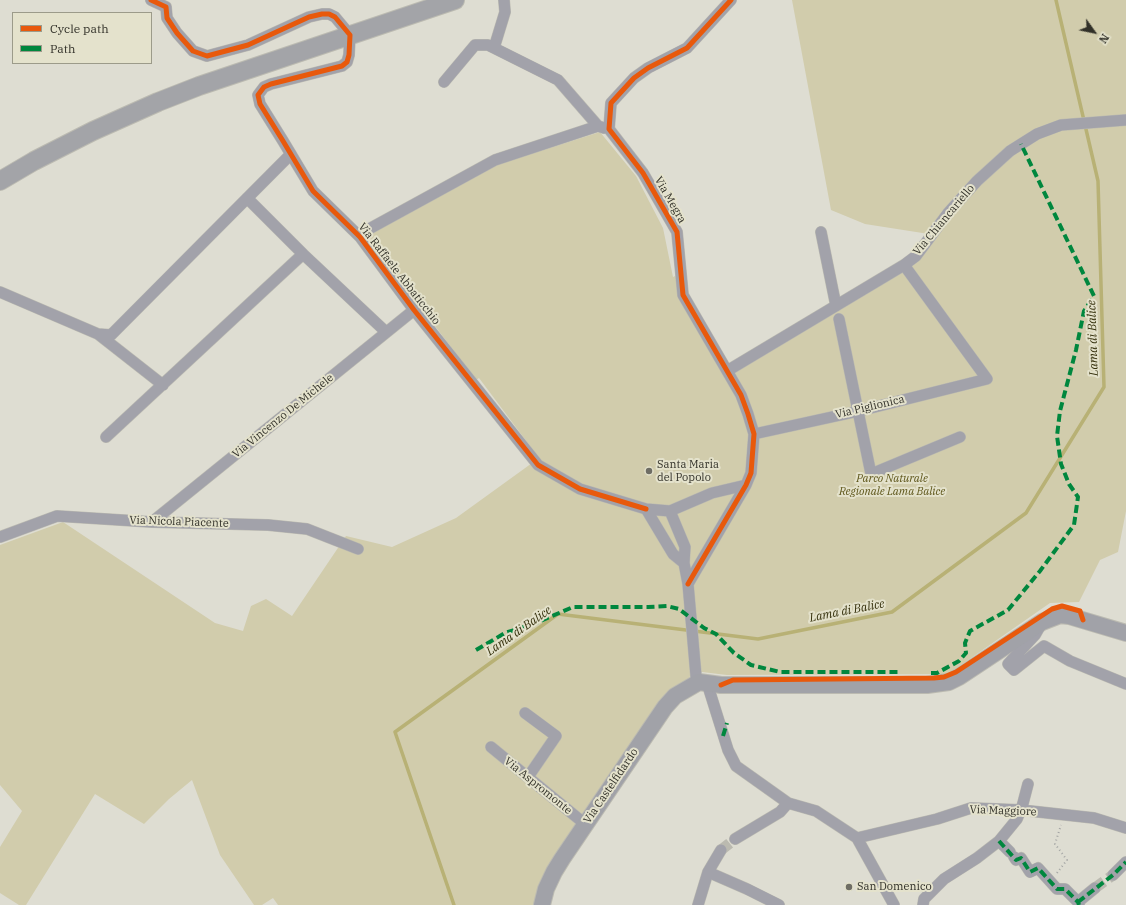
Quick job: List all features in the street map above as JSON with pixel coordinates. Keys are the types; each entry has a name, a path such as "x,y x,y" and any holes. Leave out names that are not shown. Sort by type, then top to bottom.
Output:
{"main road":[{"path":"0,181 63,146 158,102 199,86 455,0"}],"street":[{"path":"151,0 168,4 167,18 177,33 193,51 207,56 248,46 309,17 322,14 329,14 335,17 350,35"},
{"path":"494,48 505,12 504,0"},
{"path":"358,235 495,160 603,128 611,102 634,78 648,68 688,48 731,0"},
{"name":"Via Raffaele Abbaticchio","path":"350,35 349,55 346,62 342,66 271,84 264,87 258,95 260,104 313,192 358,235 414,310 538,465 580,489 646,509 670,511"},
{"name":"Via Megra","path":"444,82 475,45 488,45 558,80 643,173 677,232 683,295 741,395 754,434 750,473 746,485 688,584"},
{"name":"Via Chiancariello","path":"727,371 904,265 916,256 948,213 977,181 1010,151 1037,134 1061,125 1126,120"},
{"path":"98,334 111,335 291,154"},
{"path":"247,198 303,254 386,332"},
{"path":"821,232 836,306"},
{"path":"106,438 303,254"},
{"name":"Via Piglionica","path":"754,434 987,380 904,265"},
{"path":"0,292 98,334 163,384"},
{"name":"Via Vincenzo De Michele","path":"152,522 414,310"},
{"path":"839,319 871,474 960,437"},
{"path":"746,485 712,493 670,511 685,547 684,563 700,680 728,750 736,766 788,803 816,811 857,838 894,905"},
{"path":"646,509 673,554 684,563"},
{"name":"Via Nicola Piacente","path":"0,537 57,516 152,522 268,525 307,529 358,549"},
{"path":"700,680 721,685 927,685 949,682 968,672 1042,622 1060,615 1069,616 1126,632"},
{"path":"1042,622 1035,635 1008,664 1014,670 1044,646 1070,661 1126,684"},
{"name":"Via Castelfidardo","path":"542,905 546,889 554,872 665,707 679,694 700,680"},
{"path":"525,713 556,736 528,777"},
{"name":"Via Aspromonte","path":"491,747 585,824"},
{"path":"923,905 924,899 944,878 977,858 999,841 1017,819 1028,784"},
{"path":"735,839 780,812 788,803"},
{"name":"Via Maggiore","path":"857,838 937,819 971,808 1021,810 1094,818 1126,828"},
{"path":"999,841 1016,860 1021,858 1030,872 1038,868 1056,889 1065,889 1079,903 1095,888"},
{"path":"698,905 708,872 721,850"},
{"path":"1113,874 1126,862"},
{"path":"708,872 779,905"}],"path":[{"path":"1050,882 1067,860 1056,844 1064,815"}],"green space":[{"name":"Parco Naturale Regionale Lama Balice","path":"792,0 1126,0 1126,511 1118,552 1100,560 1079,602 1050,603 948,674 727,675 694,671 549,871 534,905 278,905 273,898 262,905 254,905 220,855 192,780 169,799 144,824 95,794 26,905 19,905 0,893 0,847 22,811 0,785 0,545 63,522 215,623 243,631 251,606 266,599 292,616 346,536 392,547 456,518 539,458 479,378 476,380 366,235 496,165 600,132 636,176 663,228 673,277 675,276 727,366 905,260 929,234 865,224 831,210"}],"waterway":[{"name":"Lama di Balice","path":"454,905 395,732 558,614 758,639 892,612 1026,513 1104,387 1098,181 1056,0"}],"tunnel":[{"path":"721,850 735,839"},
{"path":"1095,888 1113,875"}],"marked path":[{"path":"931,673 937,673 959,661 966,653 965,643 970,631 1008,610 1040,571 1074,525 1078,497 1069,484 1061,464 1057,436 1060,411 1076,350 1084,311 1094,296 1021,144"},
{"path":"476,650 505,633 536,623 573,607 667,606 679,609 704,628 716,634 734,653 751,665 780,672 901,672"},
{"path":"723,736 727,723"},
{"path":"999,841 1016,860 1021,858 1030,872 1038,868 1057,889 1065,889 1078,902 1079,905"},
{"path":"1078,902 1113,875 1126,862"}],"cycle path":[{"path":"151,0 166,7 167,18 177,33 193,51 207,56 248,45 309,17 322,14 329,14 335,17 350,35 349,55 347,62 342,66 271,84 264,87 258,95 260,104 313,191 360,237 414,310 538,465 580,489 646,509"},
{"path":"688,584 746,485 751,473 754,434 741,395 683,295 677,232 643,173 609,129 611,103 634,78 648,68 687,48 731,0"},
{"path":"721,685 733,680 944,677 956,672 1052,609 1062,606 1080,611 1083,620"}],"place":[{"name":"Santa Maria del Popolo","path":"649,471"},
{"name":"San Domenico","path":"849,887"}]}
